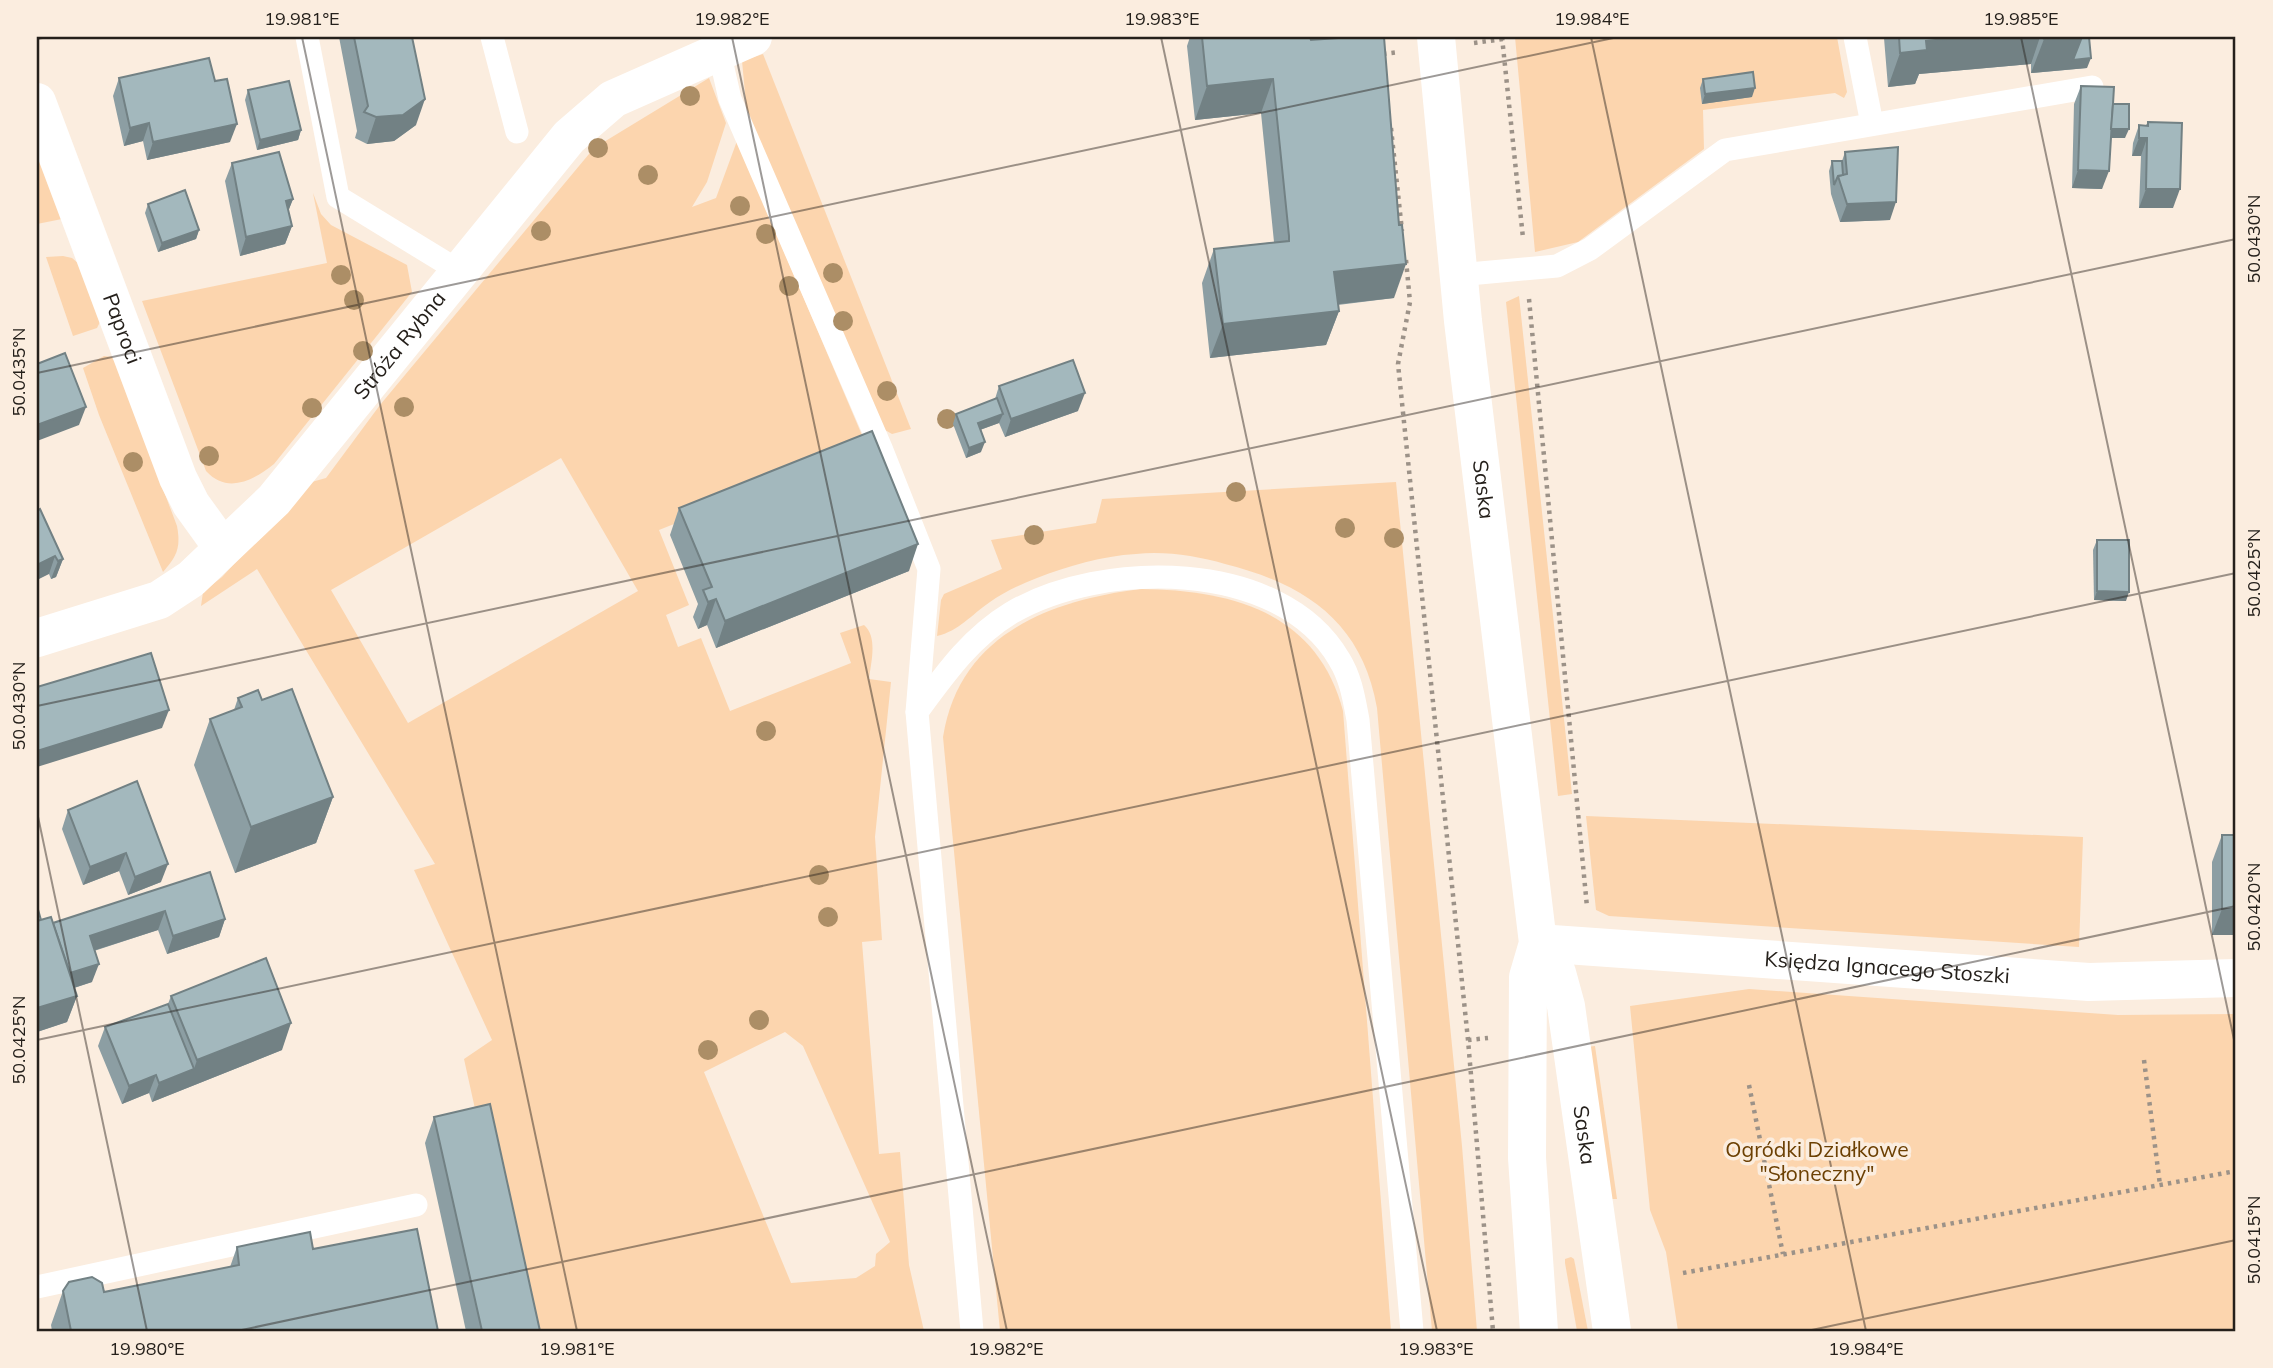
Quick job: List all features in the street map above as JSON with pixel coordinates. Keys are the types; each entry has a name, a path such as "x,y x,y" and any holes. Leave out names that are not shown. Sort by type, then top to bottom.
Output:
{"street":[{"name":"Saska","path":"1436,37 1458,275 1538,943 1528,977 1527,1158 1539,1331"},
{"name":"Stróża Rybna","path":"37,638 159,600 191,579 274,500 569,138 613,99 736,42"},
{"name":"Paproci","path":"37,102 178,478 191,504 222,547"},
{"name":"Saska","path":"1538,943 1557,973 1566,1006 1612,1331"},
{"name":"Księdza Ignacego Stoszki","path":"1538,943 2090,982 2236,978"}],"lane":[{"path":"307,37 338,197 459,271"},
{"path":"492,37 517,132"},
{"path":"1855,37 1872,124"},
{"path":"736,42 730,99 881,448 929,569 917,712 972,1331"},
{"path":"1458,275 1556,266 1590,249 1725,150 2092,88"},
{"path":"917,712 956,658 981,633 1044,597 1124,577 1169,576 1211,581 1250,592 1286,608 1315,630 1339,659 1352,688 1358,720 1412,1331"},
{"path":"37,1287 416,1205"}],"path":[{"path":"1474,43 1503,38 1587,914"},
{"path":"1382,45 1384,68"},
{"path":"1383,54 1396,52"},
{"path":"1391,123 1403,233"},
{"path":"1404,247 1410,302 1398,364 1468,1040 1493,1331"},
{"path":"1468,1040 1499,1036"},
{"path":"2144,1060 2160,1185"},
{"path":"1749,1085 1783,1254"},
{"path":"1683,1273 2236,1171"}],"green space":[{"path":"1515,37 1837,37 1847,92 1844,98 1835,93 1703,110 1704,149 1578,242 1535,252"},
{"path":"763,54 911,429 892,434 885,430 747,114 742,61"},
{"path":"709,78 726,123 707,182 692,207 716,198 737,141 867,447 659,530 689,605 666,615 678,647 701,638 730,711 851,663 840,633 864,625 872,643 869,679 891,682 875,837 882,940 862,942 879,1154 900,1152 909,1265 924,1331 524,1331 464,1059 492,1040 414,870 435,864 257,569 201,606 203,592 222,577 308,483 326,478 380,405 594,148","holes":["561,458 638,591 408,723 331,590","785,1032 803,1046 890,1242 876,1254 875,1266 856,1278 791,1283 704,1072"]},
{"path":"37,152 62,219 37,224"},
{"path":"313,193 321,214 331,225 407,265 412,292 274,464 249,480 223,482 206,471 142,301 327,263"},
{"path":"46,257 72,258 79,264 100,322 97,328 73,336"},
{"path":"1519,296 1572,794 1558,796 1506,302"},
{"path":"104,356 112,357 116,364 177,526 177,551 163,572 99,415 83,368"},
{"path":"1396,482 1462,1146 1477,1331 1432,1331 1377,708 1358,652 1343,630 1325,611 1304,596 1254,572 1192,557 1147,553 1098,559 1031,580 995,598 965,622 937,636 944,594 1002,569 991,540 1096,523 1102,499"},
{"path":"1140,589 1207,595 1238,602 1266,613 1292,629 1313,650 1331,677 1343,711 1391,1331 1000,1331 943,737 952,702 968,673 988,649 1013,629 1041,614 1073,603"},
{"path":"1586,816 2083,837 2079,947 1609,916 1596,910"},
{"name":"Ogródki Działkowe \"Słoneczny\"","path":"1749,989 2118,1015 2236,1014 2236,1331 1678,1331 1666,1252 1650,1210 1630,1006"},
{"path":"1595,1046 1617,1199 1612,1199 1587,1047"},
{"path":"1565,1259 1574,1259 1588,1331 1577,1331 1565,1263"}],"building":[{"path":"354,37 412,37 425,99 403,115 376,117 364,112 368,106"},
{"path":"1202,37 1310,37 1311,40 1384,37 1399,225 1402,225 1406,264 1334,272 1339,311 1223,324 1214,249 1289,241 1289,236 1273,79 1207,86"},
{"path":"1899,37 1967,37 1926,41 1927,50 1900,53"},
{"path":"2082,37 2089,37 2091,58 2073,60"},
{"path":"209,58 215,81 227,79 237,124 153,142 149,123 130,128 119,78"},
{"path":"1753,72 1755,88 1705,94 1703,79"},
{"path":"289,81 301,130 260,140 248,90"},
{"path":"2081,86 2114,87 2109,171 2078,170"},
{"path":"2113,104 2129,104 2129,129 2111,129"},
{"path":"2148,122 2182,123 2180,189 2146,189 2147,138 2139,138 2139,125 2148,126"},
{"path":"1898,147 1896,202 1847,204 1838,176 1847,174 1845,152"},
{"path":"279,152 293,199 286,201 292,226 246,237 232,163"},
{"path":"1832,161 1842,161 1843,175 1838,176 1834,185"},
{"path":"185,190 199,230 162,243 148,204"},
{"path":"65,353 86,407 37,425 37,364"},
{"path":"1073,360 1085,393 1011,419 999,386"},
{"path":"997,398 1003,414 978,423 985,442 969,448 956,414"},
{"path":"872,431 918,544 725,621 716,599 708,602 703,590 712,587 679,508"},
{"path":"40,509 63,559 58,561 55,556 37,565 37,511"},
{"path":"2097,540 2129,540 2129,592 2097,591"},
{"path":"151,653 169,710 37,751 37,687"},
{"path":"292,689 333,797 251,827 210,719 242,707 238,698 258,690 262,700"},
{"path":"137,781 168,864 135,877 126,853 90,867 68,810"},
{"path":"2222,835 2236,835 2236,909 2222,909"},
{"path":"210,872 225,919 173,936 165,911 90,936 99,964 70,973 53,923"},
{"path":"51,917 77,996 37,1008 37,921"},
{"path":"266,958 291,1023 197,1060 171,996"},
{"path":"168,1004 194,1069 159,1083 156,1075 129,1086 105,1027"},
{"path":"490,1104 540,1331 482,1331 434,1117"},
{"path":"417,1229 438,1331 71,1331 63,1291 69,1282 92,1277 102,1283 104,1292 239,1265 237,1247 310,1232 313,1249"}]}
